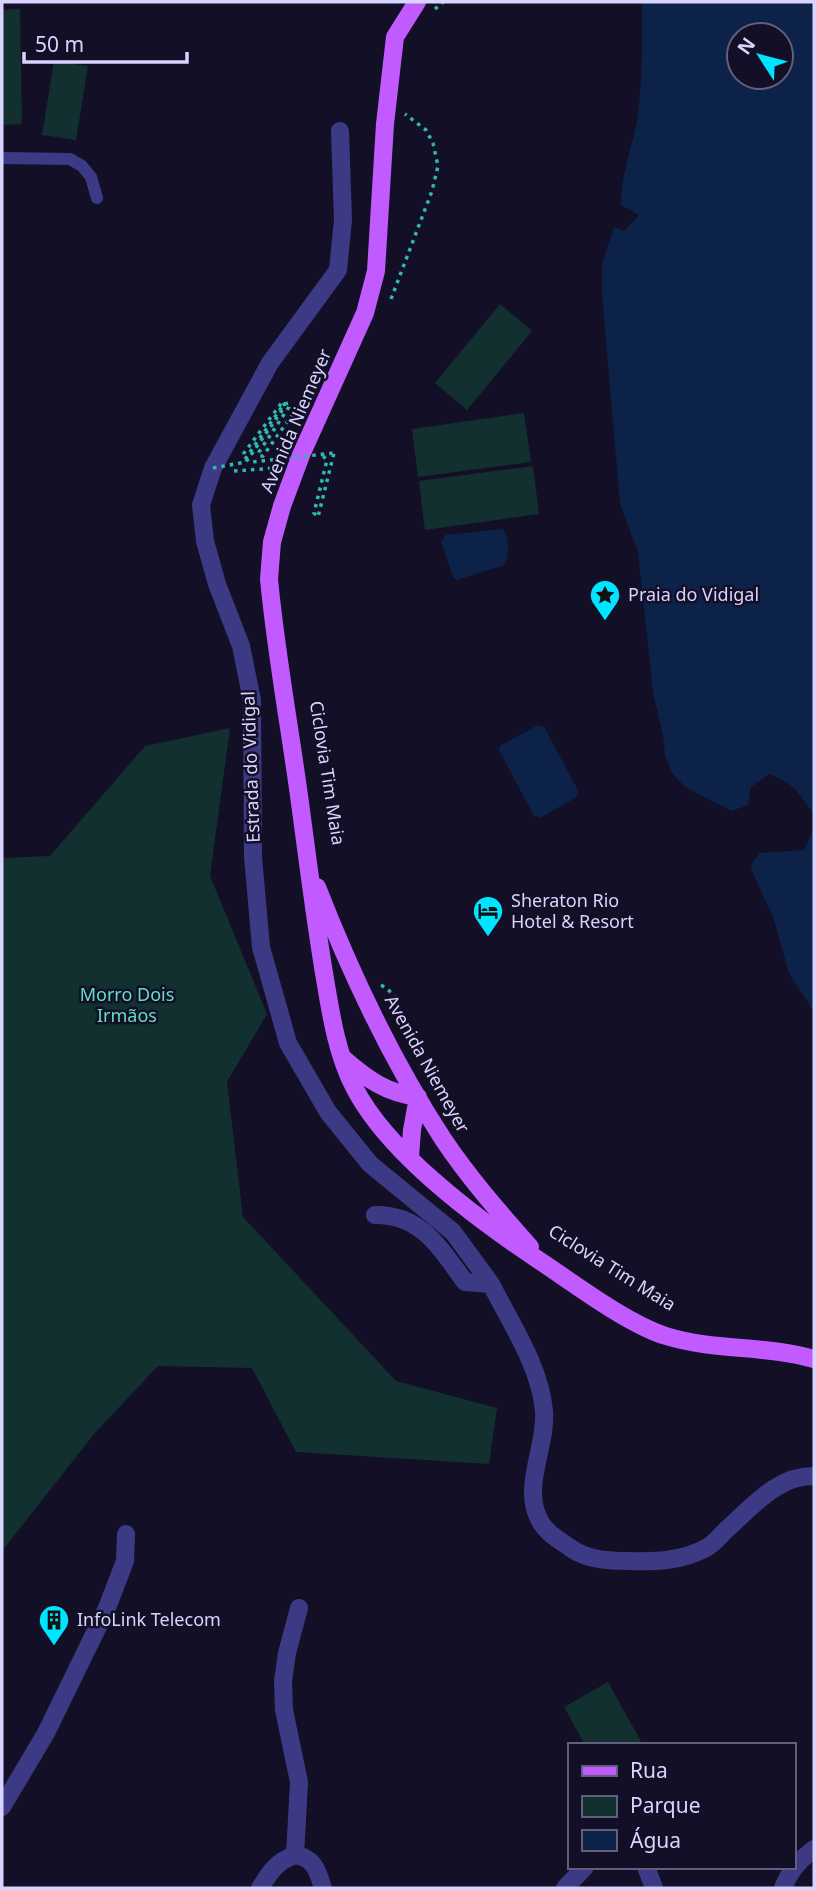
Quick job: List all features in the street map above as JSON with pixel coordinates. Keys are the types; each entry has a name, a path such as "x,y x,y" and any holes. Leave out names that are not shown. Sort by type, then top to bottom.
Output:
{"main road":[{"name":"Avenida Niemeyer","path":"422,9 395,37 385,124 376,271 365,313 298,463 282,506 272,542 269,579 308,865 328,996 342,1058 354,1087 369,1111 423,1171 497,1233 544,1264 635,1322 664,1336 743,1350 795,1353 814,1359"},
{"name":"Avenida Niemeyer","path":"308,865 334,930 372,1011 418,1097 443,1139 475,1184 544,1264"},
{"path":"342,1058 369,1081 384,1089 418,1097 412,1130 411,1157"}],"street":[{"name":"Estrada do Vidigal","path":"340,131 343,220 338,270 270,362 201,505 205,541 217,584 241,646 252,700 253,857 261,947 288,1043 328,1112 370,1164 453,1232 491,1284 530,1361 544,1412 534,1506 540,1522 552,1535 578,1553 605,1561 656,1562 679,1558 708,1547 780,1484 799,1476 814,1476"},
{"path":"375,1215 394,1215 412,1222 437,1244 464,1282 491,1284"},
{"path":"2,1807 47,1734 107,1608 125,1561 126,1534"},
{"path":"295,1855 299,1782 284,1710 283,1681 299,1608"},
{"path":"783,1888 802,1858 814,1850"},
{"path":"260,1888 282,1859 295,1855 305,1857 317,1868 323,1888"},
{"path":"565,1888 583,1869"},
{"path":"647,1869 654,1888"}],"lane":[{"path":"2,158 70,159 82,166 91,177 97,198"}],"path":[{"path":"422,9 443,2"},
{"path":"390,300 432,191 438,166 433,143 426,130 402,110"},
{"path":"216,470 244,464 285,406 285,402 281,402 244,453 245,459"},
{"path":"245,459 286,402 289,402 289,407 259,456 263,456 297,410 294,422"},
{"path":"318,465 327,447"},
{"path":"245,459 252,462 334,453 320,515 316,516 314,513 327,460 323,456"},
{"path":"216,470 275,467"},
{"path":"377,983 393,993 399,1003 400,1028"}],"green space":[{"path":"20,9 22,124 2,125 2,10"},
{"path":"54,61 88,66 76,140 42,135"},
{"path":"500,304 532,331 467,410 435,383"},
{"path":"524,413 531,462 418,477 412,429"},
{"path":"533,466 539,514 425,530 419,481"},
{"name":"Morro Dois Irmãos","path":"230,728 210,876 267,1014 227,1082 243,1217 396,1381 497,1408 489,1464 296,1452 252,1368 158,1366 94,1434 2,1551 2,858 50,856 145,746"},
{"path":"608,1682 642,1743 584,1743 564,1707"}],"water":[{"path":"642,2 814,2 814,814 793,787 769,774 751,787 748,805 732,811 685,787 672,773 665,755 653,692 638,552 620,504 602,294 602,264 614,227 624,231 639,215 621,205 622,184 639,106"},
{"path":"503,529 508,547 504,565 457,580 453,577 441,542 445,535"},
{"path":"538,725 544,727 579,792 575,798 540,818 534,816 499,750 500,746"},
{"path":"814,828 814,1012 789,973 773,917 751,869 753,861 760,853 804,850"}],"place":[{"name":"Praia do Vidigal","path":"605,622"},
{"name":"Sheraton Rio Hotel & Resort","path":"488,938"},
{"name":"InfoLink Telecom","path":"54,1647"}]}
